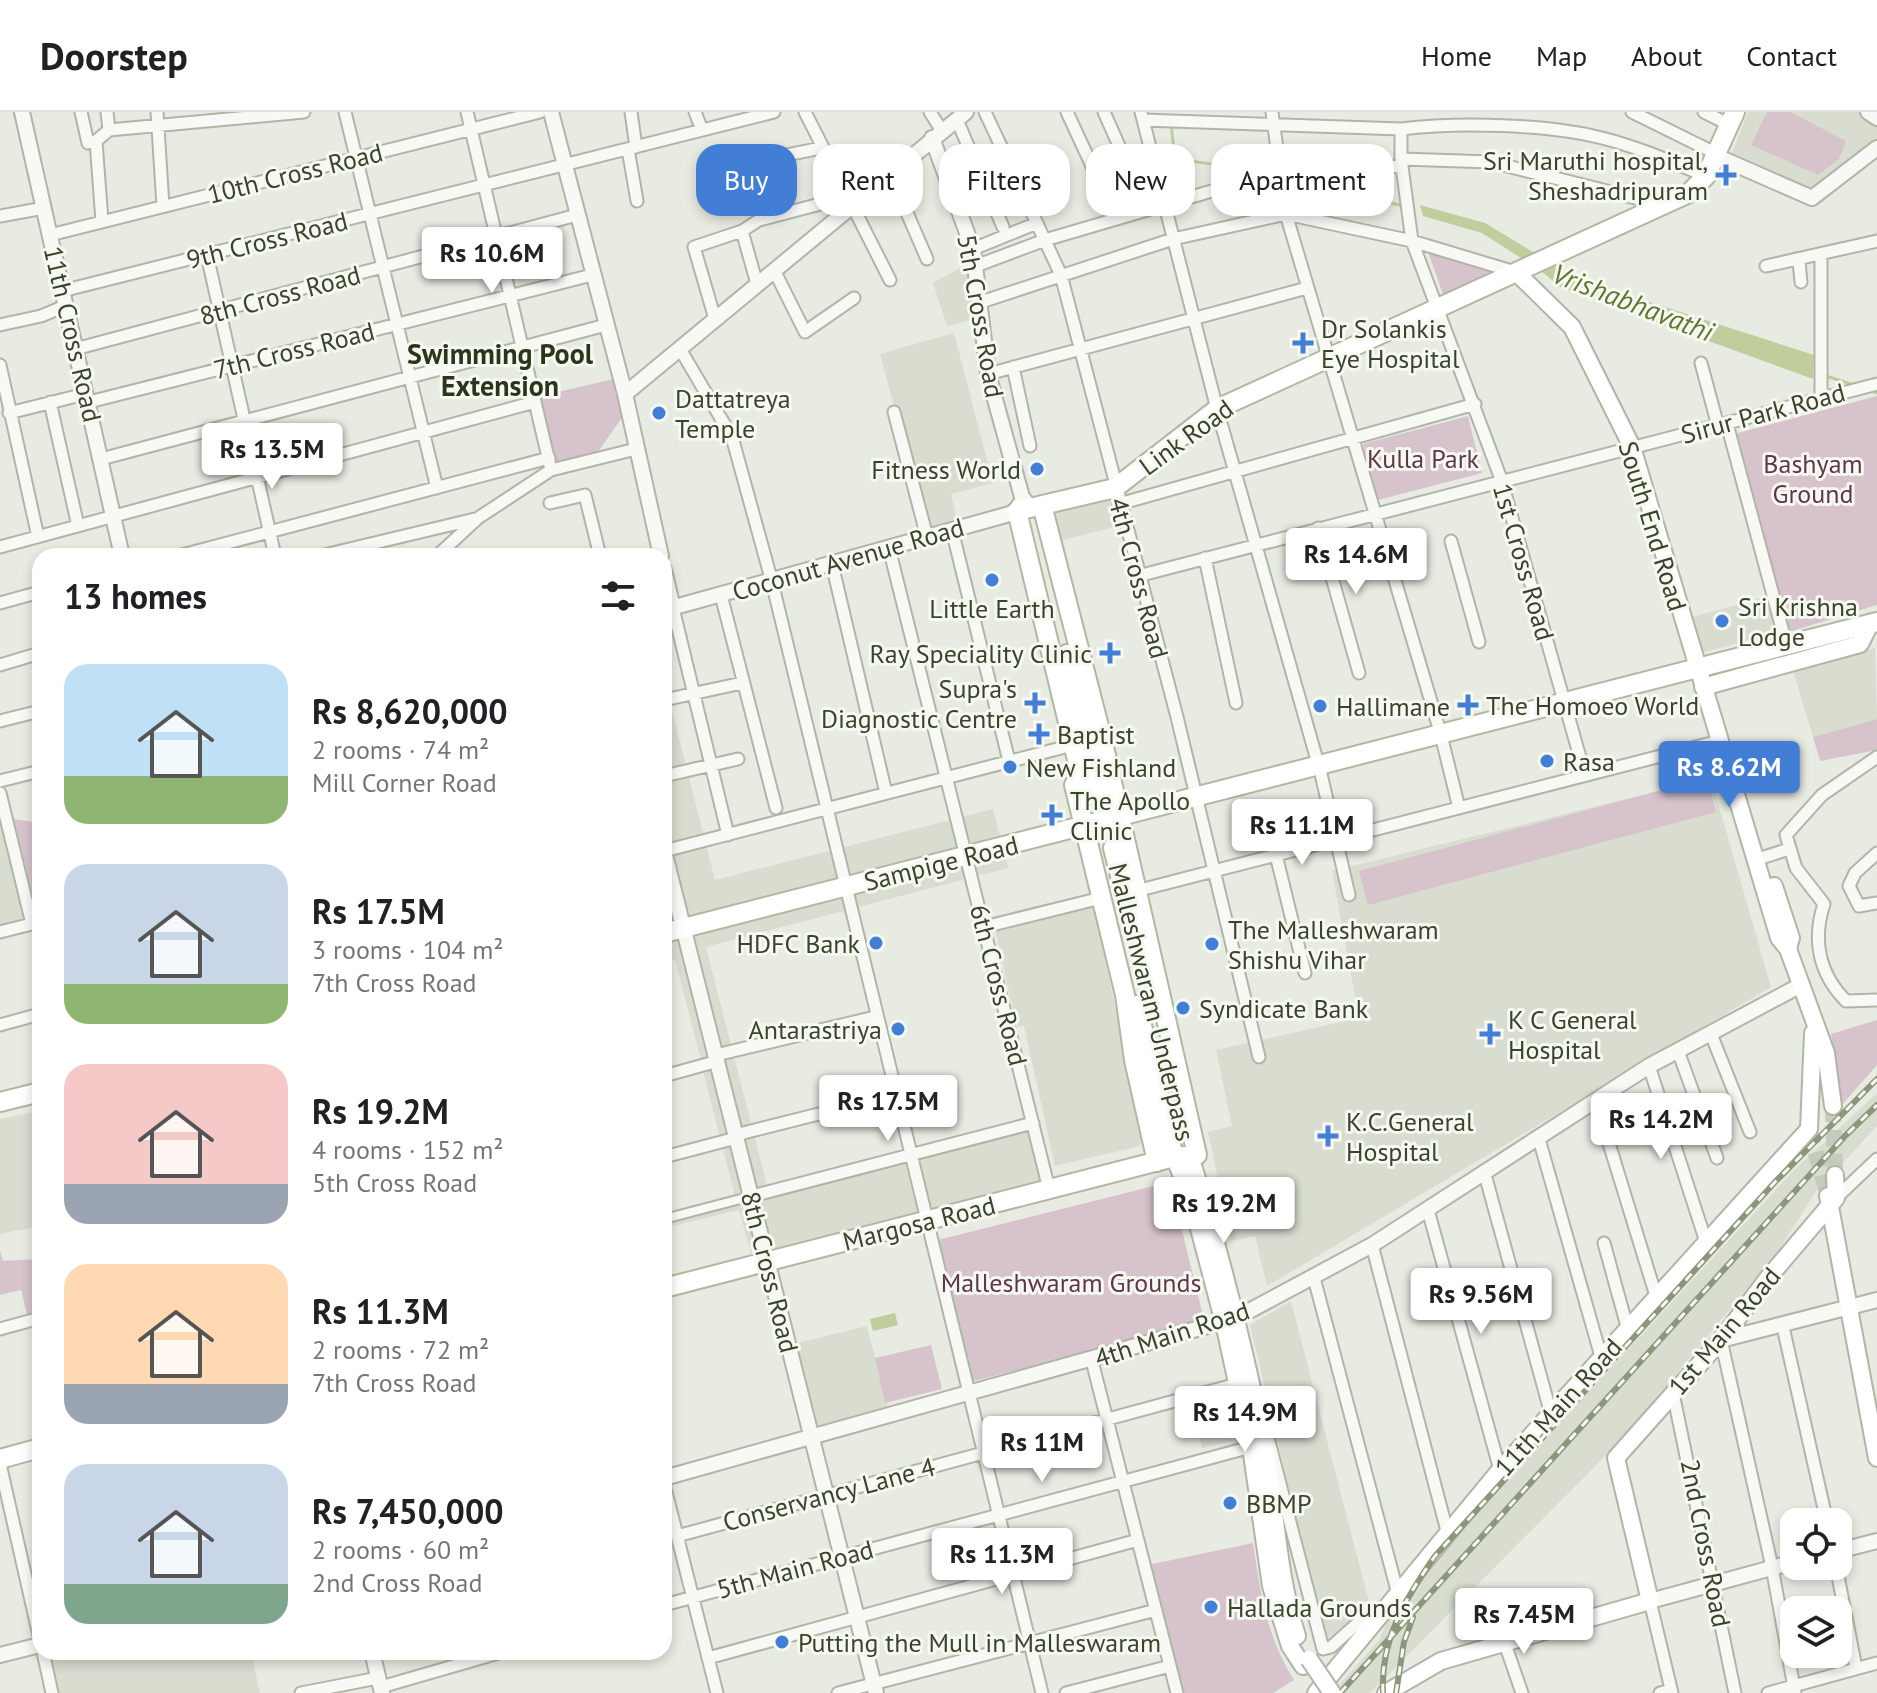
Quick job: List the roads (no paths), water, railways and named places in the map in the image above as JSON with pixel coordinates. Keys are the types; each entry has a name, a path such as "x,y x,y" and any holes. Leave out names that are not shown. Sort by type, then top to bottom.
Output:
{"main road":[{"name":"Link Road","path":"1024,507 1117,496 1217,409 1689,193 1706,176 1732,119"},
{"name":"South End Road","path":"1529,266 1572,327 1632,447 1705,677"},
{"name":"5th Cross Road","path":"1024,507 1093,796 1024,544 1024,507"},
{"path":"1024,507 1065,747 1125,995 1134,1060 1179,1157"},
{"path":"1024,507 1121,817 1179,1157 1256,1408 1284,1584 1299,1642 1319,1693"},
{"name":"Sampige Road","path":"1705,677 1787,647 1874,625"},
{"name":"Sampige Road","path":"672,931 1565,704 1860,644 1874,625"},
{"path":"1705,677 1719,741 1760,858"},
{"path":"1705,677 1760,858 1779,938 1788,949 1826,1053 1833,1106"},
{"name":"Malleshwaram Underpass","path":"1106,849 1179,1157"},
{"name":"11th Main Road","path":"1319,1693 1447,1531 1809,1129 1814,1026"},
{"path":"0,1102 32,1094"},
{"name":"Margosa Road","path":"672,1286 1179,1157"},
{"path":"1832,1191 1877,1458"},
{"name":"1st Main Road","path":"1650,1601 1616,1458 1721,1340 1832,1191"},
{"path":"1230,1320 1237,1384 1251,1447 1271,1586 1290,1646 1332,1693"},
{"path":"0,1461 32,1451"},
{"path":"1392,1691 1441,1661 1650,1601"}],"street":[{"name":"11th Cross Road","path":"22,112 120,548"},
{"path":"81,112 88,143 96,141 109,130 158,128 304,112"},
{"path":"107,112 109,130"},
{"path":"157,112 163,206"},
{"path":"345,112 437,488"},
{"path":"467,112 550,464"},
{"name":"10th Cross Road","path":"50,235 540,112"},
{"path":"551,112 625,394 659,548"},
{"path":"631,112 637,201"},
{"path":"695,112 702,130"},
{"path":"565,166 774,112"},
{"path":"805,112 819,144"},
{"path":"930,112 937,134"},
{"name":"4th Cross Road","path":"985,112 1061,275 1196,797 1259,1057"},
{"path":"1067,112 1086,153"},
{"path":"1104,112 1118,144"},
{"path":"1632,112 1716,155 1812,198 1877,148"},
{"path":"1704,112 1732,119"},
{"path":"1868,112 1877,118"},
{"path":"923,147 961,116 1003,227"},
{"path":"1149,144 1142,116 1171,120 1203,116 1272,118 1401,129 1440,118 1599,137 1706,176"},
{"path":"1272,118 1275,144"},
{"name":"1st Cross Road","path":"1401,129 1401,163 1412,241 1501,479 1585,775"},
{"name":"5th Cross Road","path":"937,134 973,249 988,374 1024,507"},
{"path":"96,141 102,221"},
{"path":"1394,163 1491,162 1663,205"},
{"name":"9th Cross Road","path":"0,325 41,316 64,299 207,255 565,166"},
{"path":"0,216 44,208"},
{"path":"715,319 694,247 742,231 759,220 813,209"},
{"name":"8th Cross Road","path":"75,349 577,215"},
{"path":"625,394 774,270 833,216"},
{"path":"857,216 890,280"},
{"path":"908,216 927,259"},
{"path":"973,267 1045,240 1130,216"},
{"path":"1167,216 1217,409 1319,766 1349,895"},
{"path":"978,303 1173,239 1277,216"},
{"path":"1287,216 1350,438 1441,735 1459,808"},
{"path":"1295,216 1529,266"},
{"path":"973,249 1037,223"},
{"path":"742,231 757,284"},
{"path":"1766,266 1877,241"},
{"path":"207,255 273,548"},
{"path":"1821,255 1821,397"},
{"path":"1799,261 1801,282"},
{"path":"774,270 805,332 854,298"},
{"name":"7th Cross Road","path":"9,413 232,366 592,275"},
{"path":"988,374 1307,288"},
{"path":"101,459 606,325"},
{"path":"680,349 732,437 772,582 843,887 1042,1693"},
{"path":"1701,363 1787,647"},
{"path":"0,365 38,537"},
{"path":"1013,367 1030,446"},
{"name":"Sirur Park Road","path":"1138,576 1501,479 1873,385"},
{"path":"50,402 78,526"},
{"path":"0,547 535,402"},
{"path":"1117,496 1234,470 1475,404"},
{"path":"894,412 927,537"},
{"path":"209,548 437,488 636,449"},
{"path":"446,548 478,518 550,464"},
{"path":"550,503 585,495 598,548"},
{"name":"Coconut Avenue Road","path":"672,608 772,582 1024,507"},
{"path":"353,548 478,518"},
{"path":"1318,528 1359,673"},
{"path":"952,530 1009,761"},
{"path":"1451,541 1479,642"},
{"name":"6th Cross Road","path":"889,548 1049,1189"},
{"path":"1205,558 1236,703"},
{"path":"832,564 886,793"},
{"path":"0,603 32,594"},
{"path":"721,595 776,808"},
{"path":"672,622 694,694 728,835"},
{"path":"0,665 32,655"},
{"path":"672,698 742,683"},
{"path":"0,721 32,713"},
{"path":"1136,891 1719,741"},
{"path":"672,849 1065,747"},
{"path":"1877,757 1870,759 1809,808 1787,832 1789,849 1802,878 1824,904 1818,945 1832,985 1846,1001 1877,1000"},
{"path":"672,774 738,759"},
{"path":"0,781 32,773"},
{"path":"0,793 32,909"},
{"path":"1760,858 1789,849"},
{"path":"1877,853 1855,873 1849,886 1859,906 1877,903"},
{"path":"1276,855 1305,973"},
{"name":"8th Cross Road","path":"672,882 875,1688"},
{"path":"984,927 1101,898"},
{"path":"0,932 32,924"},
{"name":"4th Main Road","path":"672,1479 1230,1320 1372,1245 1649,1066 1799,986"},
{"path":"0,1025 32,1016"},
{"path":"672,1073 717,1058 875,1017"},
{"path":"1711,1034 1750,1132"},
{"path":"1678,1051 1717,1158"},
{"path":"1649,1066 1707,1245"},
{"path":"672,1155 736,1138 743,1133 894,1095"},
{"path":"1596,1101 1656,1296"},
{"path":"672,1217 1033,1123"},
{"path":"1539,1139 1602,1361"},
{"path":"1832,1191 1876,1164"},
{"path":"1484,1171 1551,1414"},
{"path":"1428,1210 1500,1470"},
{"path":"1604,1243 1628,1330"},
{"path":"1372,1245 1447,1531"},
{"path":"1256,1408 1271,1440 1323,1649 1331,1647 1369,1613 1393,1600 1314,1278"},
{"path":"1794,1690 1772,1567 1721,1340 1783,1327 1877,1300"},
{"path":"0,1329 32,1320"},
{"path":"1783,1327 1824,1508"},
{"path":"1092,1361 1177,1693"},
{"path":"1107,1418 1237,1384"},
{"name":"2nd Cross Road","path":"1673,1393 1715,1582 1735,1693"},
{"name":"Conservancy Lane 4","path":"677,1536 1107,1418"},
{"name":"5th Main Road","path":"672,1603 1251,1447"},
{"path":"0,1461 32,1606"},
{"path":"672,1515 717,1693"},
{"path":"708,1658 1138,1540"},
{"path":"1852,1547 1877,1541"},
{"path":"1668,1692 1650,1601 1780,1565"},
{"path":"1839,1580 1856,1668"},
{"path":"838,1693 875,1688 1156,1610"},
{"path":"1504,1641 1522,1693"},
{"path":"0,1655 32,1645"},
{"path":"45,1660 52,1693"},
{"path":"374,1660 380,1686"},
{"path":"301,1693 380,1686 473,1660"},
{"path":"1768,1693 1794,1690 1877,1663"},
{"path":"1066,1693 1170,1666"}],"water":[{"path":"1420,205 1485,223 1538,255 1524,260 1482,233 1423,216"},
{"path":"1552,265 1569,276 1814,355 1813,379 1560,287 1540,270"},
{"path":"895,1313 898,1325 873,1331 870,1319"}],"waterway":[{"path":"1171,124 1173,144"},
{"name":"Vrishabhavathi","path":"1195,162 1211,164"},
{"name":"Vrishabhavathi","path":"1394,204 1403,206"},
{"name":"Vrishabhavathi","path":"1823,375 1854,385"},
{"name":"Vrishabhavathi","path":"1868,390 1877,393"}],"tunnel":[{"path":"1101,795 1113,848"},
{"path":"1833,1106 1835,1175"},
{"path":"1809,1129 1826,1189"}],"railway":[{"path":"1383,1693 1383,1673 1390,1637 1405,1604 1435,1556 1775,1182 1877,1079"},
{"path":"1340,1693 1845,1136 1877,1105"},
{"path":"1396,1693 1404,1642 1413,1617"}],"place":[{"name":"Sri Maruthi hospital, Sheshadripuram","path":"1726,175"},
{"name":"Dr Solankis Eye Hospital","path":"1303,343"},
{"name":"Dattatreya Temple","path":"659,413"},
{"name":"Fitness World","path":"1037,469"},
{"name":"Little Earth","path":"992,580"},
{"name":"Sri Krishna Lodge","path":"1722,621"},
{"name":"Ray Speciality Clinic","path":"1110,653"},
{"name":"Supra's Diagnostic Centre","path":"1035,703"},
{"name":"The Homoeo World","path":"1468,705"},
{"name":"Hallimane","path":"1320,706"},
{"name":"Baptist","path":"1039,734"},
{"name":"Rasa","path":"1547,761"},
{"name":"New Fishland","path":"1010,767"},
{"name":"The Apollo Clinic","path":"1052,815"},
{"name":"HDFC Bank","path":"876,943"},
{"name":"The Malleshwaram Shishu Vihar","path":"1212,944"},
{"name":"Syndicate Bank","path":"1183,1008"},
{"name":"Antarastriya","path":"898,1029"},
{"name":"K C General Hospital","path":"1490,1034"},
{"name":"K.C.General Hospital","path":"1328,1136"},
{"name":"BBMP","path":"1230,1503"},
{"name":"Hallada Grounds","path":"1211,1607"},
{"name":"Putting the Mull in Malleswaram","path":"782,1642"}],"district":[{"name":"Swimming Pool Extension","path":"500,369"}],"park label":[{"name":"Kulla Park","path":"1423,458"},
{"name":"Bashyam Ground","path":"1813,478"},
{"name":"Malleshwaram Grounds","path":"1071,1282"}]}
